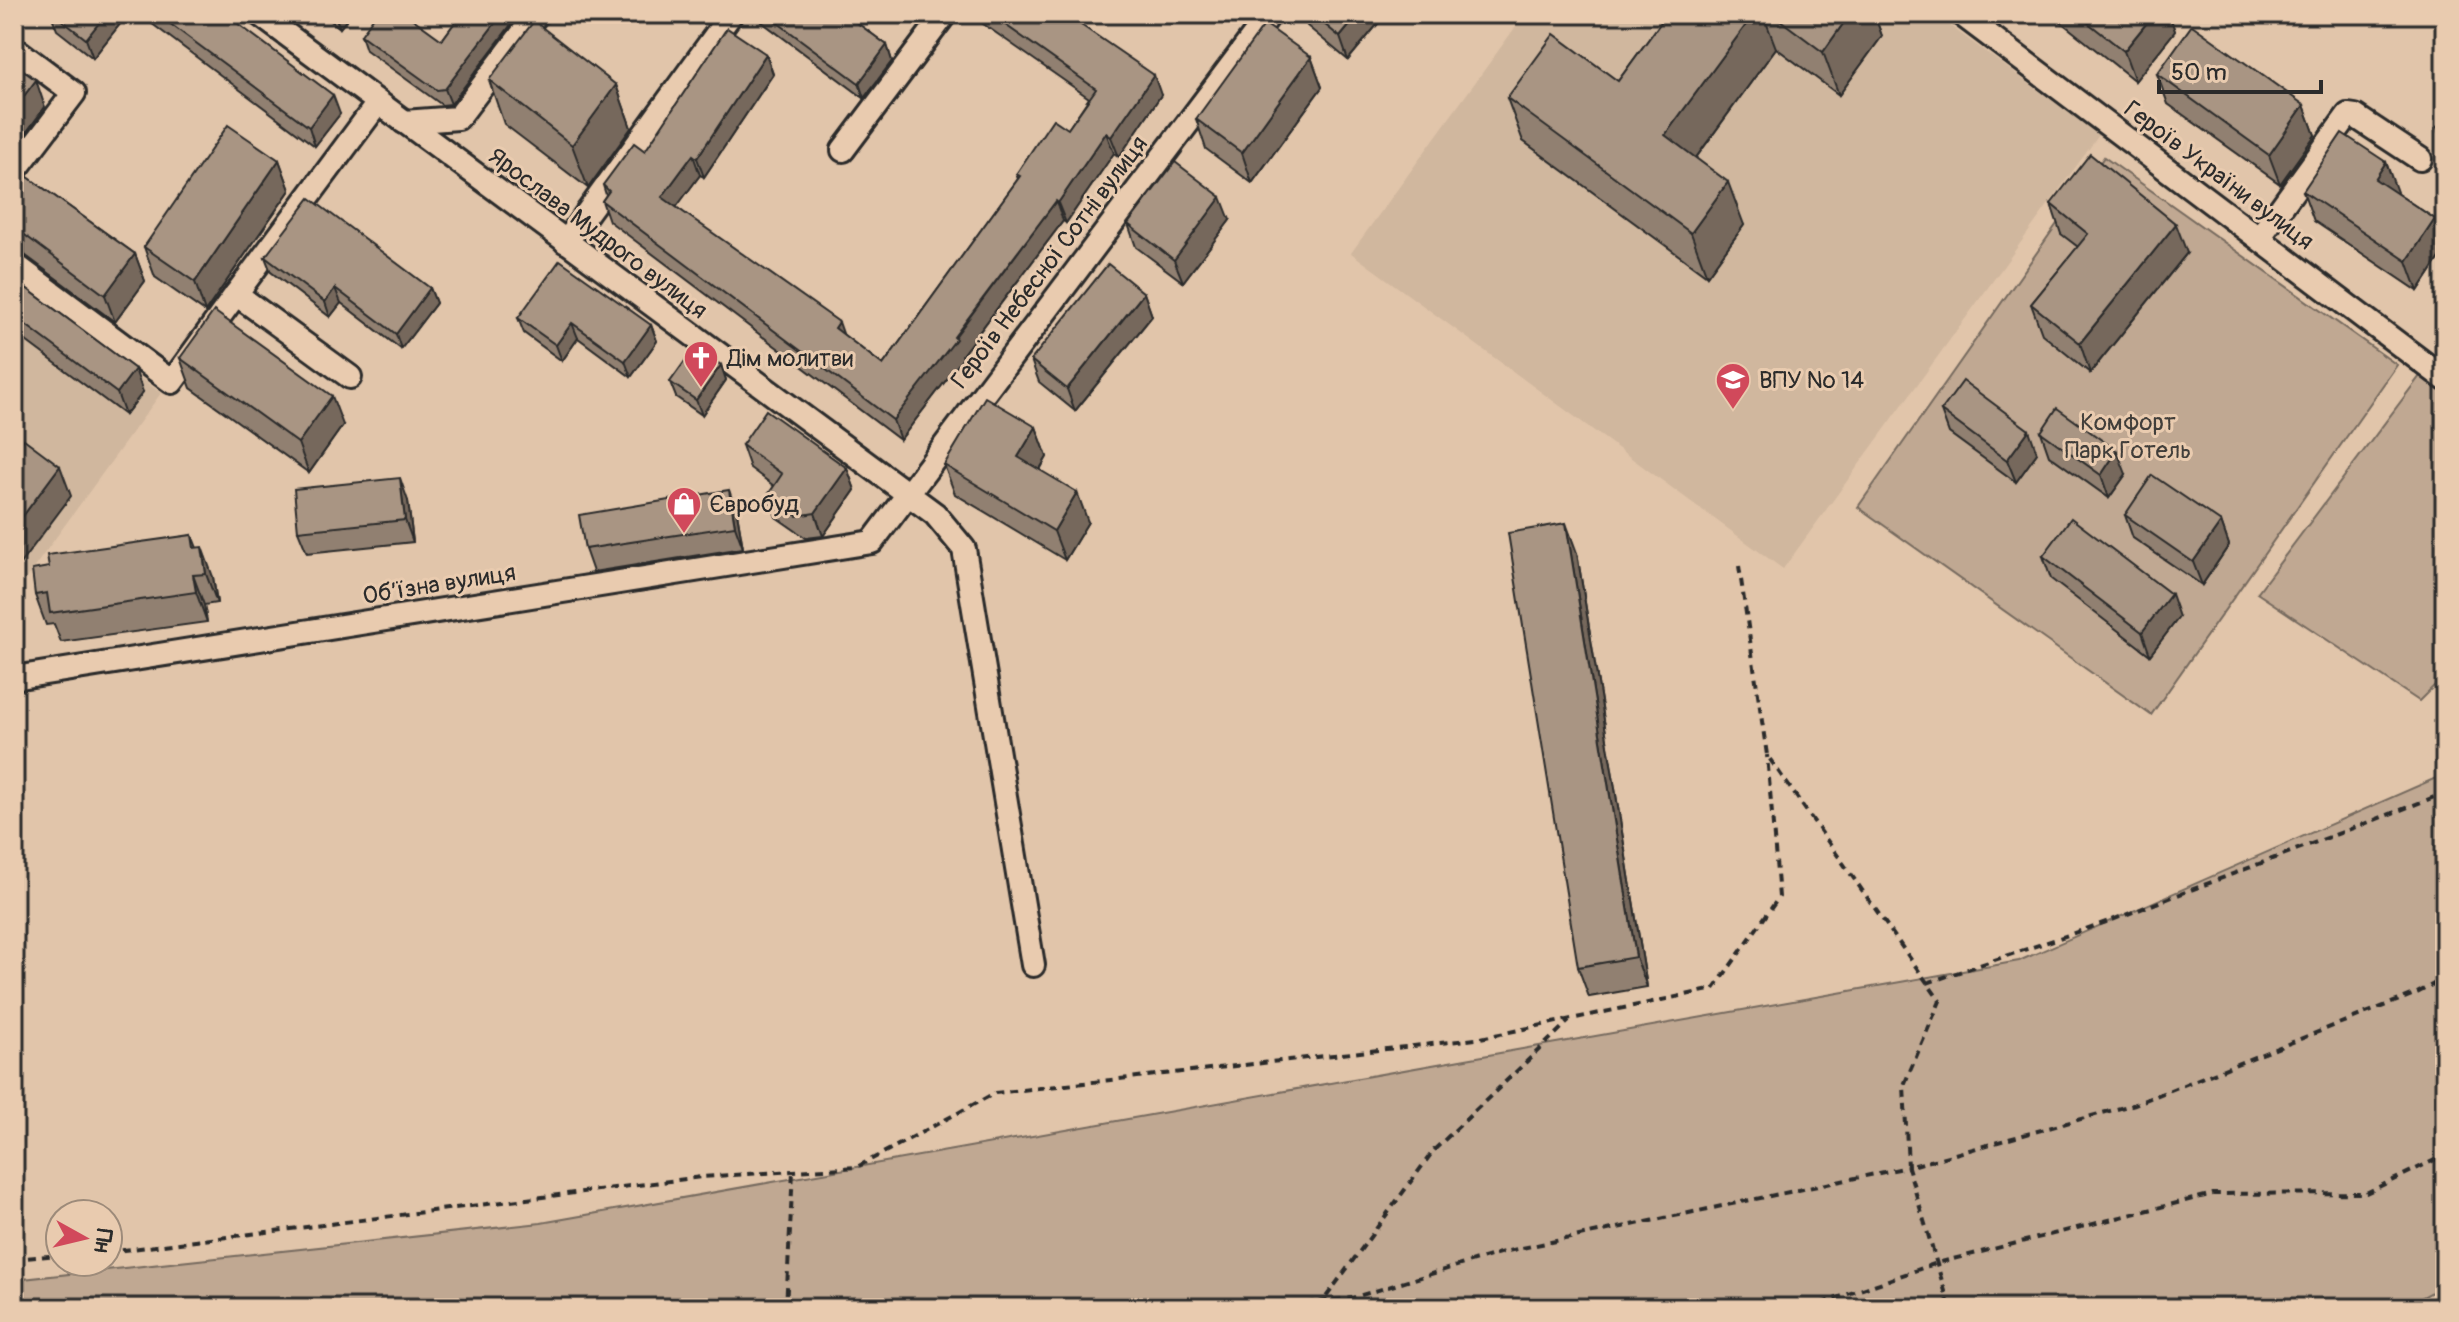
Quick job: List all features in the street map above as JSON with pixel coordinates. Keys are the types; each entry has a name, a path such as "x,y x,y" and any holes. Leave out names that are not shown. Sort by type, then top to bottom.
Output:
{"street":[{"name":"Ярослава Мудрого вулиця","path":"259,14 935,514 964,549 1033,965"},
{"path":"404,122 458,118 537,14"},
{"path":"566,242 731,14"},
{"path":"843,150 945,14"},
{"name":"Героїв Небесної Сотні вулиця","path":"872,542 905,494 1270,14"},
{"name":"Героїв України вулиця","path":"1961,14 2445,379"},
{"path":"14,48 74,93 14,172"},
{"path":"14,264 172,382 378,103"},
{"path":"2259,238 2348,115 2355,116 2420,159"},
{"path":"236,294 350,377"},
{"name":"Об’їзна вулиця","path":"14,678 872,542"}],"path":[{"path":"124,1250 701,1177 857,1167 995,1093 1476,1039 1714,989 1779,897 1767,755 1739,566"},
{"path":"1767,755 1940,1001 1904,1085 1908,1167 1950,1308"},
{"path":"1927,983 2112,920 2445,793"},
{"path":"1264,1308 1352,1298 1503,1252 1908,1167 2135,1104 2417,993 2445,978"},
{"path":"1318,1308 1434,1150 1571,1019"},
{"path":"1808,1308 1937,1263 2213,1194 2366,1193 2445,1155"},
{"path":"786,1308 793,1171"},
{"path":"14,1259 44,1256"}],"shaded area":[{"name":"ВПУ № 14","path":"1525,14 1934,14 2099,135 1783,569 1351,253"},
{"path":"14,286 161,393 14,595"}],"green space":[{"name":"Комфорт Парк Готель","path":"2104,157 2397,365 2151,715 1858,507"},
{"path":"2426,368 2445,383 2445,675 2419,701 2257,593"},
{"path":"2445,774 2445,1285 2403,1308 14,1308 14,1280 44,1277 124,1278 124,1268 541,1223 2019,961"}],"building":[{"path":"54,14 106,14 86,39"},
{"path":"157,14 225,14 333,95 309,127"},
{"path":"376,14 406,14 442,40 461,14 502,14 445,89 437,90 361,35"},
{"path":"766,14 845,14 887,45 859,83"},
{"path":"990,14 1065,14 1154,75 1111,137 1106,133 1058,203 1056,201 893,420 602,201 609,191 603,185 634,143 645,151 727,28 766,54 697,158 693,155 662,197 839,322 835,328 883,365 1020,176 1016,174 1053,119 1068,129 1096,89"},
{"path":"1312,14 1359,14 1340,37"},
{"path":"1667,14 1754,14 1665,135 1728,182 1691,233 1507,98 1554,34 1618,81"},
{"path":"1772,14 1850,14 1823,52"},
{"path":"2077,14 2154,14 2124,51"},
{"path":"534,21 616,85 572,145 489,80"},
{"path":"1265,24 1311,57 1242,153 1196,119"},
{"path":"2192,25 2304,105 2269,155 2157,74"},
{"path":"14,64 36,80 14,109"},
{"path":"2445,117 2445,134 2437,128"},
{"path":"228,125 279,160 195,282 144,247"},
{"path":"2342,133 2386,162 2375,179 2435,219 2407,261 2303,191"},
{"path":"2090,154 2176,224 2080,343 2031,304 2088,234 2051,204"},
{"path":"1175,162 1221,197 1174,260 1128,224"},
{"path":"14,167 135,254 105,295 14,227"},
{"path":"310,198 430,288 396,334 335,288 325,302 265,257"},
{"path":"560,260 651,325 625,361 572,323 556,345 518,318"},
{"path":"1108,264 1144,293 1067,389 1031,360"},
{"path":"14,279 135,369 117,393 14,316"},
{"path":"214,311 332,396 298,443 180,358"},
{"path":"695,347 721,365 696,400 670,382"},
{"path":"1963,381 2029,430 2007,460 1941,411"},
{"path":"985,397 1036,427 1018,457 1077,492 1054,531 944,465"},
{"path":"2057,408 2117,451 2101,475 2041,432"},
{"path":"766,410 847,468 815,513 797,516 768,495 782,474 742,445"},
{"path":"24,439 60,466 14,528 14,452"},
{"path":"2152,475 2221,522 2193,562 2125,515"},
{"path":"400,478 405,520 298,531 294,489"},
{"path":"729,490 735,526 585,549 579,515"},
{"path":"2071,518 2171,594 2142,632 2043,556"},
{"path":"1566,523 1636,957 1578,967 1508,533"},
{"path":"192,535 194,548 202,547 206,574 193,575 196,592 50,613 47,593 35,595 32,570 49,567 47,555"}],"place":[{"name":"Дім молитви","path":"701,389"},
{"name":"ВПУ № 14","path":"1733,411"},
{"name":"Євробуд","path":"684,535"}]}
